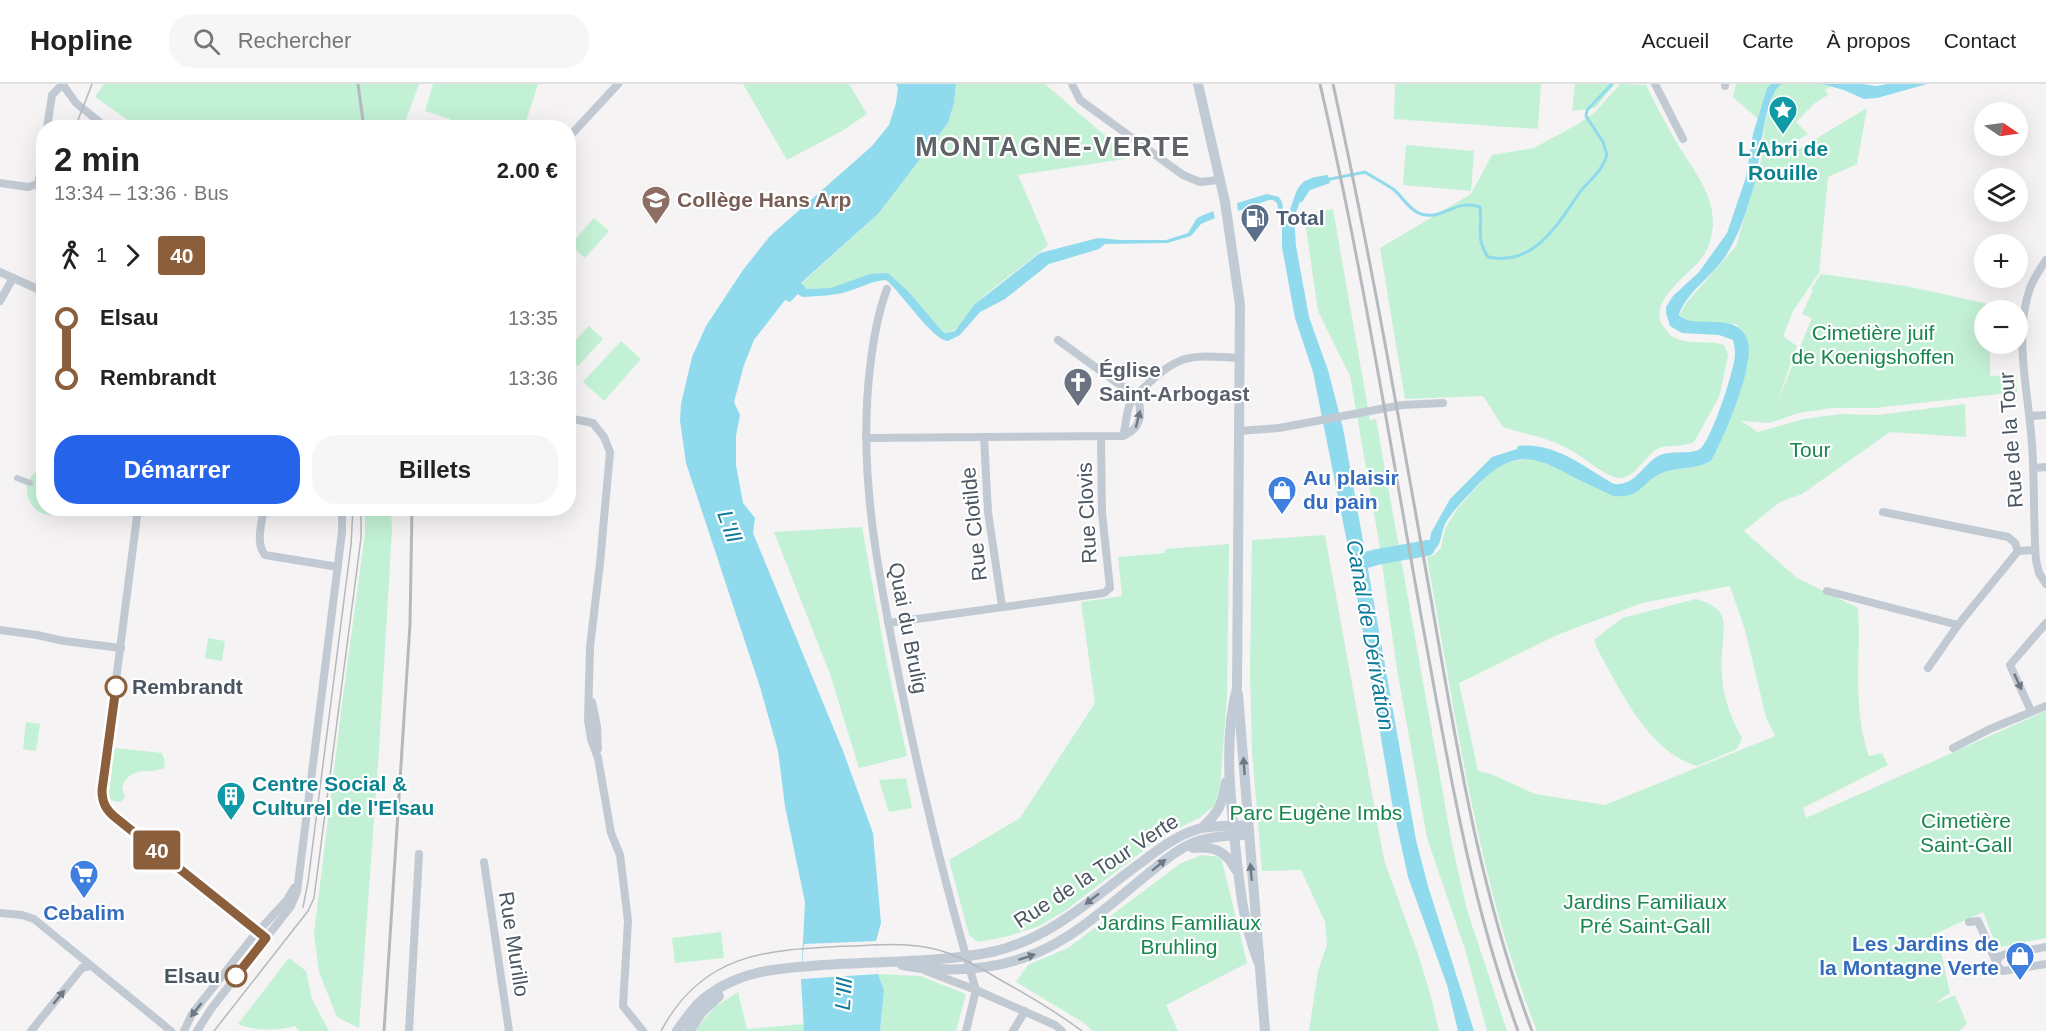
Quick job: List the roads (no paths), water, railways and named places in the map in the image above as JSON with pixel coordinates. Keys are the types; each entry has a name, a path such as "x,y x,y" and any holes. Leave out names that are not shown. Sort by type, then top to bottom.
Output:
{"main road":[{"path":"1198,84 1227,214 1240,305 1237,688 1265,1031"},
{"path":"1237,688 1232,709 1230,761 1234,830 1244,920 1258,961"},
{"path":"1202,828 1221,806 1230,761"},
{"name":"Rue de la Tour Verte","path":"881,961 948,958 1017,945 1035,938 1068,917 1180,836 1202,828 1248,830"},
{"name":"Rue de la Tour Verte","path":"881,961 946,971 997,965 1031,955 1079,929 1167,858 1197,842 1234,830"},
{"path":"1184,848 1206,847 1220,850 1231,861 1238,873"},
{"path":"677,1031 697,1006 712,992 736,980 780,968 881,961"},
{"path":"689,1031 713,1000 758,973"}],"street":[{"path":"48,120 52,95 63,84 76,103 97,120"},
{"path":"576,129 618,84"},
{"path":"1072,84 1080,100 1183,175 1200,182 1219,180"},
{"path":"1655,84 1683,139"},
{"path":"0,183 28,187 36,185"},
{"name":"Rue de la Tour","path":"2046,260 2031,288 2025,310 2023,345 2034,468 2035,550 2037,567 2046,584"},
{"path":"0,272 36,288"},
{"path":"0,301 13,278"},
{"name":"Quai du Brulig","path":"887,289 873,337 868,380 866,438 870,518 888,623 924,801 976,990"},
{"path":"866,438 1101,437 1123,436 1134,431 1138,426 1141,406 1137,394 1120,385 1058,340"},
{"path":"1123,436 1129,405 1160,372 1182,358 1240,357"},
{"path":"1239,431 1280,428 1402,405 1443,404"},
{"path":"2030,416 2046,415"},
{"path":"576,420 593,423 604,437 610,452 590,647 589,688 597,726 598,758 611,833 621,859 627,909 623,1006 644,1031"},
{"name":"Rue Clotilde","path":"984,437 988,512 1002,606"},
{"name":"Rue Clovis","path":"1002,606 1104,593 1110,588 1102,513 1101,437"},
{"path":"2034,468 2046,467"},
{"path":"16,478 30,483"},
{"path":"1883,512 2008,537 2015,543 2018,551"},
{"path":"137,516 102,790 103,802 106,809 116,818 266,938"},
{"path":"263,516 260,543 265,555 338,567"},
{"path":"197,1031 206,1015 294,899 338,567 342,516"},
{"path":"1928,668 1958,625 2018,551 2035,550"},
{"path":"1827,591 1958,625"},
{"path":"888,623 1002,606"},
{"path":"2031,711 2010,665 2046,623"},
{"path":"0,630 121,648"},
{"path":"1953,748 2046,706"},
{"path":"409,1031 419,854"},
{"name":"Rue Murillo","path":"484,862 509,1031"},
{"path":"184,1031 192,1014 258,931 287,900 299,873"},
{"path":"0,913 22,915 34,919 171,1031"},
{"path":"1969,922 1978,921 1999,968 2003,971 2046,964"},
{"path":"1997,961 2000,956 2006,954 2046,947"},
{"path":"31,1031 82,968 90,966"},
{"path":"917,968 976,990 1055,1025 1062,1031"},
{"path":"966,1031 976,990"},
{"path":"1013,1031 1024,1011"}],"water":[{"name":"L'Ill","path":"896,84 956,84 954,103 948,123 878,214 801,283 807,289 831,288 870,274 888,273 908,291 946,333 955,331 974,305 1040,253 1098,238 1166,240 1188,233 1197,218 1213,211 1215,218 1201,224 1191,236 1167,243 1105,244 1099,249 1049,264 1005,299 980,312 960,335 948,341 934,333 886,280 826,296 802,297 798,294 790,302 785,300 754,340 744,365 734,402 740,415 736,436 736,465 743,503 755,518 753,533 843,751 873,833 881,923 876,941 878,974 884,990 880,1031 804,1031 801,979 805,902 785,806 778,751 760,687 686,463 680,420 681,404 692,357 706,326 743,270 770,236 872,146 889,125 896,103 898,88"},
{"path":"1771,84 1782,84 1771,99 1762,137 1756,179 1742,224 1725,257 1693,292 1679,315 1689,320 1731,324 1741,330 1747,339 1749,350 1743,382 1730,419 1711,461 1664,472 1636,492 1623,496 1613,496 1543,463 1531,460 1509,462 1486,477 1458,506 1445,524 1436,549 1427,553 1426,542 1430,540 1431,533 1450,499 1492,457 1517,449 1518,446 1545,448 1557,452 1614,484 1621,484 1632,479 1660,455 1695,451 1705,443 1722,404 1731,374 1735,354 1733,340 1719,335 1682,333 1670,326 1666,307 1673,296 1699,272 1727,233 1746,177 1753,134 1767,88"},
{"path":"1821,84 1876,86 1927,84 1877,98 1864,99 1844,90"},
{"name":"Canal de Dérivation","path":"1328,175 1330,183 1310,190 1300,202 1294,217 1296,246 1309,317 1328,370 1343,428 1416,840 1428,886 1474,1031 1458,1031 1447,985 1408,877 1392,803 1352,567 1313,372 1295,318 1282,247 1282,227 1277,203 1269,200 1238,211 1237,203 1267,194 1279,197 1284,215 1288,215 1299,186 1303,182"}],"waterway":[{"path":"1326,180 1365,172 1393,189 1421,214 1436,215 1464,205 1480,207 1481,238 1488,257 1519,256 1543,240 1602,166 1607,155 1603,142 1586,116 1587,110 1612,84"},
{"name":"Canal de Dérivation","path":"1359,562 1427,548"}],"tram line":[{"path":"78,120 92,84"},
{"path":"303,907 351,545 353,516"},
{"path":"214,1031 308,911 314,898 361,538 361,516"},
{"path":"661,1031 678,1005 697,985 718,970 741,960 792,950 886,945 911,945 936,949 961,958 1030,997 1082,1031"}],"railway":[{"path":"358,84 363,120"},
{"path":"1320,84 1363,293 1464,839 1488,936 1518,1031"},
{"path":"1333,84 1373,279 1472,820 1498,926 1532,1031"},
{"path":"384,1031 410,624 412,516"}],"place":[{"name":"L'Abri de Rouille","path":"1783,136"},
{"name":"Collège Hans Arp","path":"656,226"},
{"name":"Total","path":"1255,244"},
{"name":"Église Saint-Arbogast","path":"1078,408"},
{"name":"Au plaisir du pain","path":"1282,516"},
{"name":"Rembrandt","path":"116,687"},
{"name":"Centre Social & Culturel de l'Elsau","path":"231,822"},
{"name":"Cebalim","path":"84,900"},
{"name":"Elsau","path":"236,976"},
{"name":"Les Jardins de la Montagne Verte","path":"2020,982"}],"district":[{"name":"MONTAGNE-VERTE","path":"1053,147"}],"park label":[{"name":"Cimetière juif de Koenigshoffen","path":"1873,345"},
{"name":"Tour","path":"1810,450"},
{"name":"Parc Eugène Imbs","path":"1316,813"},
{"name":"Cimetière Saint-Gall","path":"1966,833"},
{"name":"Jardins Familiaux Pré Saint-Gall","path":"1645,914"},
{"name":"Jardins Familiaux Bruhling","path":"1179,935"}]}
